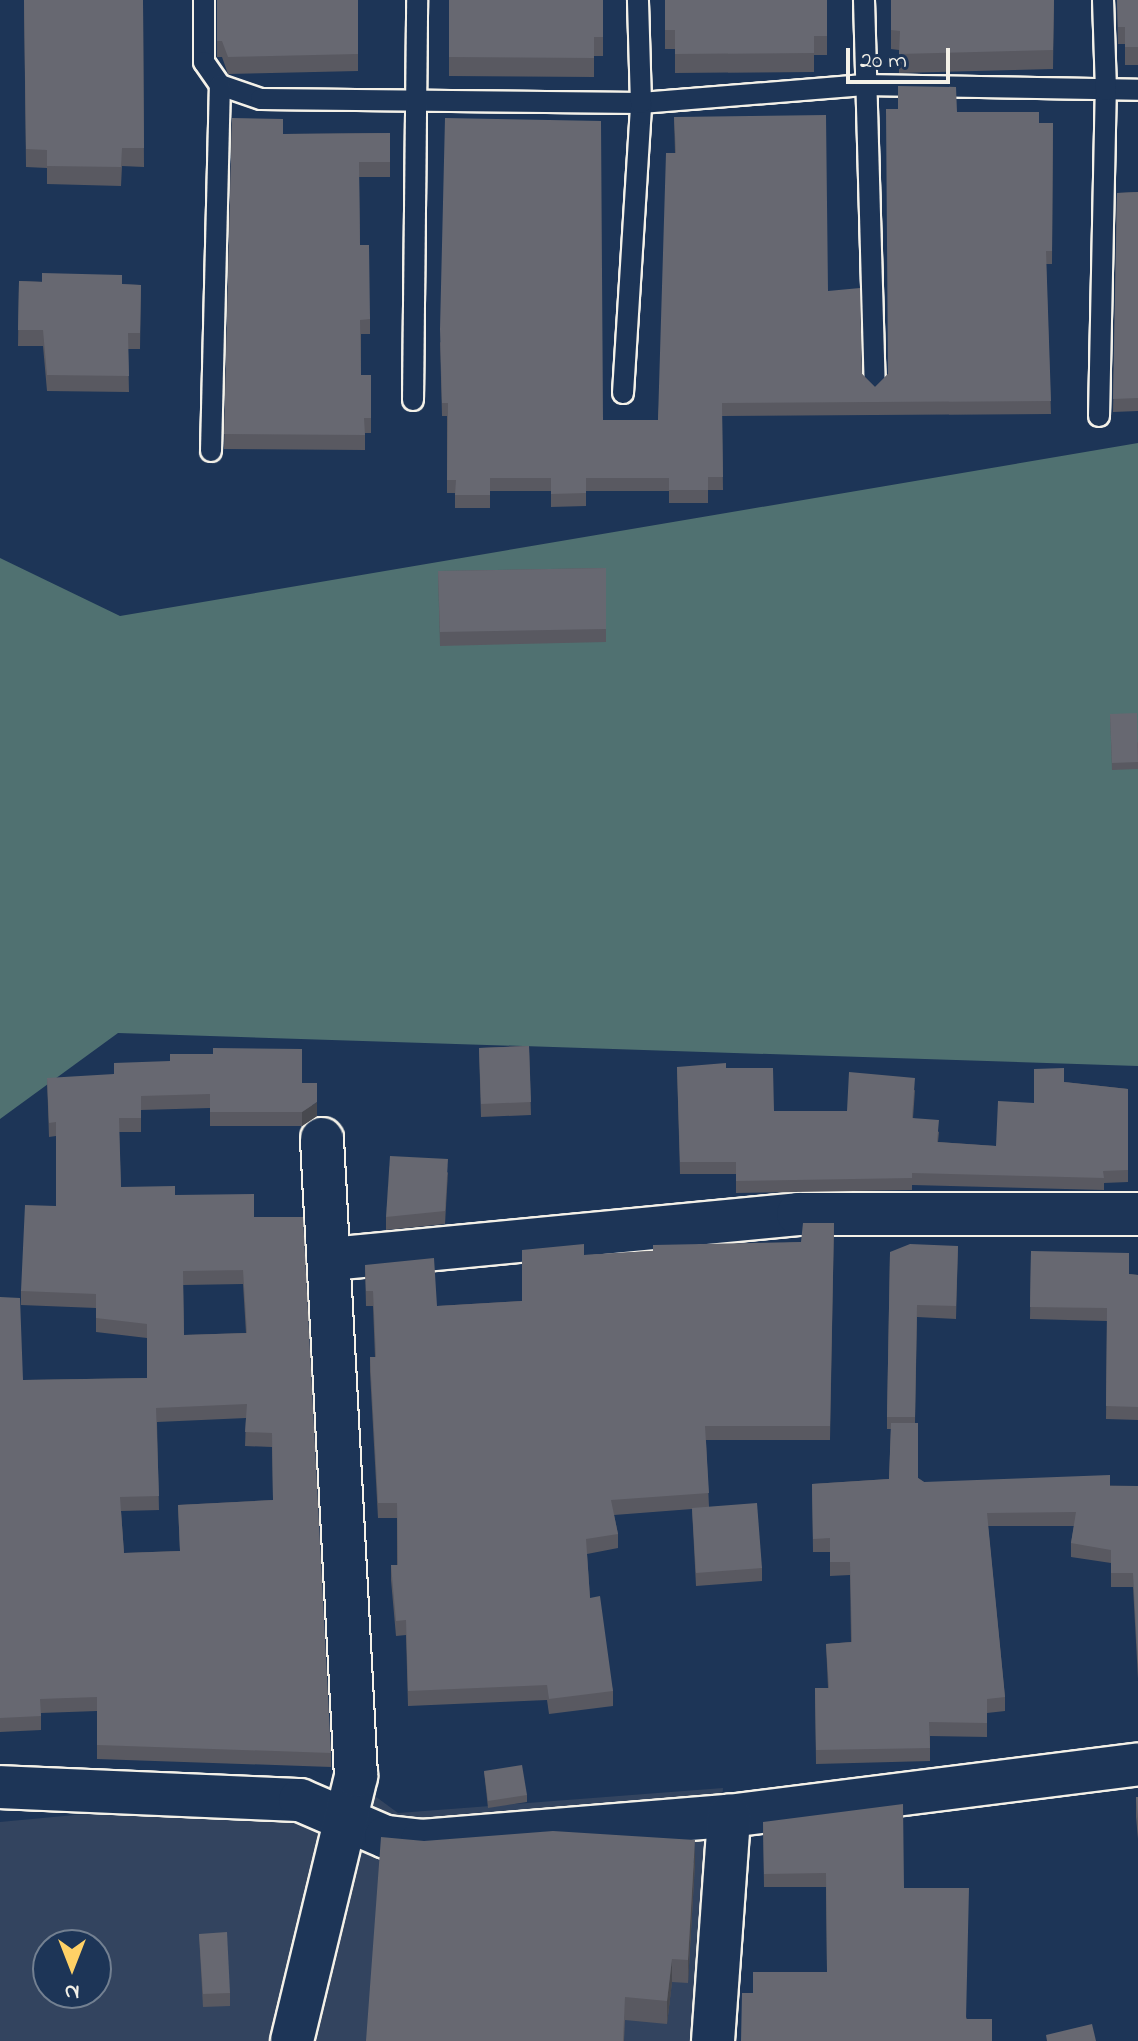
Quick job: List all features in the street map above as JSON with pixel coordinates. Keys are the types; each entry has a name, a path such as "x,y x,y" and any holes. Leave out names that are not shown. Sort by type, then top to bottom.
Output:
{"street":[{"path":"292,2041 356,1776 357,1746 322,1139"},
{"path":"331,1259 798,1214 1138,1214"},
{"path":"0,1787 300,1800 386,1837 422,1841 729,1816 1138,1764"},
{"path":"713,2041 729,1816"}],"lane":[{"path":"204,0 204,62 220,85 211,451"},
{"path":"413,400 419,101 417,0"},
{"path":"623,393 641,103 638,0"},
{"path":"864,0 864,85 875,387"},
{"path":"1099,416 1106,90 1103,0"},
{"path":"220,85 261,99 641,103 864,85 1138,90"}],"shaded area":[{"path":"364,1788 398,1813 723,1788 707,2041 0,2041 0,1822"}],"green space":[{"path":"1138,443 1138,1066 118,1033 0,1119 0,558 120,616"}],"building":[{"path":"24,0 143,0 144,148 122,148 121,167 47,166 47,150 26,149"},
{"path":"217,0 358,0 358,54 228,57 222,41 217,41"},
{"path":"449,0 603,0 603,37 594,37 594,58 449,57"},
{"path":"665,0 827,0 827,36 814,36 814,53 675,54 675,30 665,30"},
{"path":"891,0 1054,0 1053,50 899,54 900,31 891,30"},
{"path":"1117,0 1138,0 1138,47 1125,47 1125,27 1118,27"},
{"path":"898,86 956,87 957,112 1039,112 1039,123 1053,123 1052,251 1046,251 1051,401 722,403 723,477 708,477 708,490 669,490 669,478 586,478 586,493 551,494 551,478 490,478 490,495 455,495 456,480 447,480 448,403 442,403 440,329 445,118 601,121 603,420 658,420 666,153 676,153 674,117 826,115 828,291 860,288 862,374 875,387 888,374 886,109 898,109"},
{"path":"232,118 283,119 283,134 390,133 390,162 359,162 360,245 369,245 370,319 360,320 361,375 371,375 371,418 364,418 365,435 224,434"},
{"path":"1138,192 1138,398 1113,399 1117,193"},
{"path":"42,273 122,275 122,284 141,285 140,333 128,333 129,376 47,375 43,330 18,330 19,281 42,282"},
{"path":"606,568 606,629 440,632 438,571"},
{"path":"1137,713 1138,762 1112,763 1110,714"},
{"path":"529,1046 531,1102 481,1104 479,1048"},
{"path":"213,1048 302,1049 302,1083 317,1083 317,1102 302,1112 210,1112 210,1094 141,1096 141,1118 119,1118 121,1187 175,1186 175,1195 254,1194 254,1217 303,1217 331,1753 97,1745 97,1697 40,1699 41,1716 0,1718 0,1297 20,1298 23,1380 147,1378 147,1324 96,1318 96,1294 21,1291 25,1205 56,1206 56,1122 49,1123 47,1078 114,1074 114,1063 170,1061 170,1054 213,1054","holes":["243,1270 247,1333 184,1335 183,1271","247,1404 245,1432 272,1433 273,1500 178,1505 180,1551 124,1553 120,1497 159,1496 156,1408"]},
{"path":"726,1063 726,1068 773,1068 774,1111 847,1111 849,1072 915,1078 912,1118 939,1120 937,1142 996,1146 998,1101 1034,1103 1034,1069 1064,1068 1064,1082 1128,1089 1128,1170 1103,1171 1104,1178 912,1173 912,1178 736,1181 736,1162 680,1162 677,1067"},
{"path":"390,1156 448,1159 445,1211 386,1217"},
{"path":"803,1223 834,1223 830,1426 705,1426 709,1493 611,1500 618,1534 586,1539 590,1598 600,1596 613,1691 549,1699 547,1685 408,1691 406,1620 396,1621 391,1565 398,1565 397,1503 378,1503 370,1357 376,1357 373,1291 366,1291 365,1265 434,1258 437,1306 522,1301 522,1250 584,1244 584,1255 653,1251 653,1245 801,1242"},
{"path":"910,1244 958,1246 956,1306 917,1305 915,1417 887,1417 890,1252"},
{"path":"1031,1251 1129,1253 1129,1274 1138,1275 1138,1407 1106,1406 1107,1308 1030,1307"},
{"path":"891,1423 918,1423 918,1478 924,1482 1110,1475 1110,1486 1138,1486 1138,1665 1133,1573 1111,1573 1111,1550 1071,1543 1076,1512 987,1513 1005,1697 987,1699 987,1723 929,1722 930,1748 816,1750 815,1688 829,1688 826,1644 852,1642 850,1562 830,1562 830,1538 813,1539 812,1484 889,1479"},
{"path":"757,1503 762,1568 696,1573 692,1508"},
{"path":"522,1765 527,1795 488,1801 484,1771"},
{"path":"903,1804 904,1888 969,1888 966,2019 992,2019 992,2041 741,2041 742,1993 753,1993 753,1972 827,1972 826,1873 764,1874 763,1822"},
{"path":"553,1831 695,1840 688,1960 672,1959 667,2001 625,1997 623,2041 366,2041 381,1837 424,1841"},
{"path":"227,1932 230,1993 203,1994 199,1934"},
{"path":"1092,2024 1096,2041 1047,2041 1046,2035"}]}
